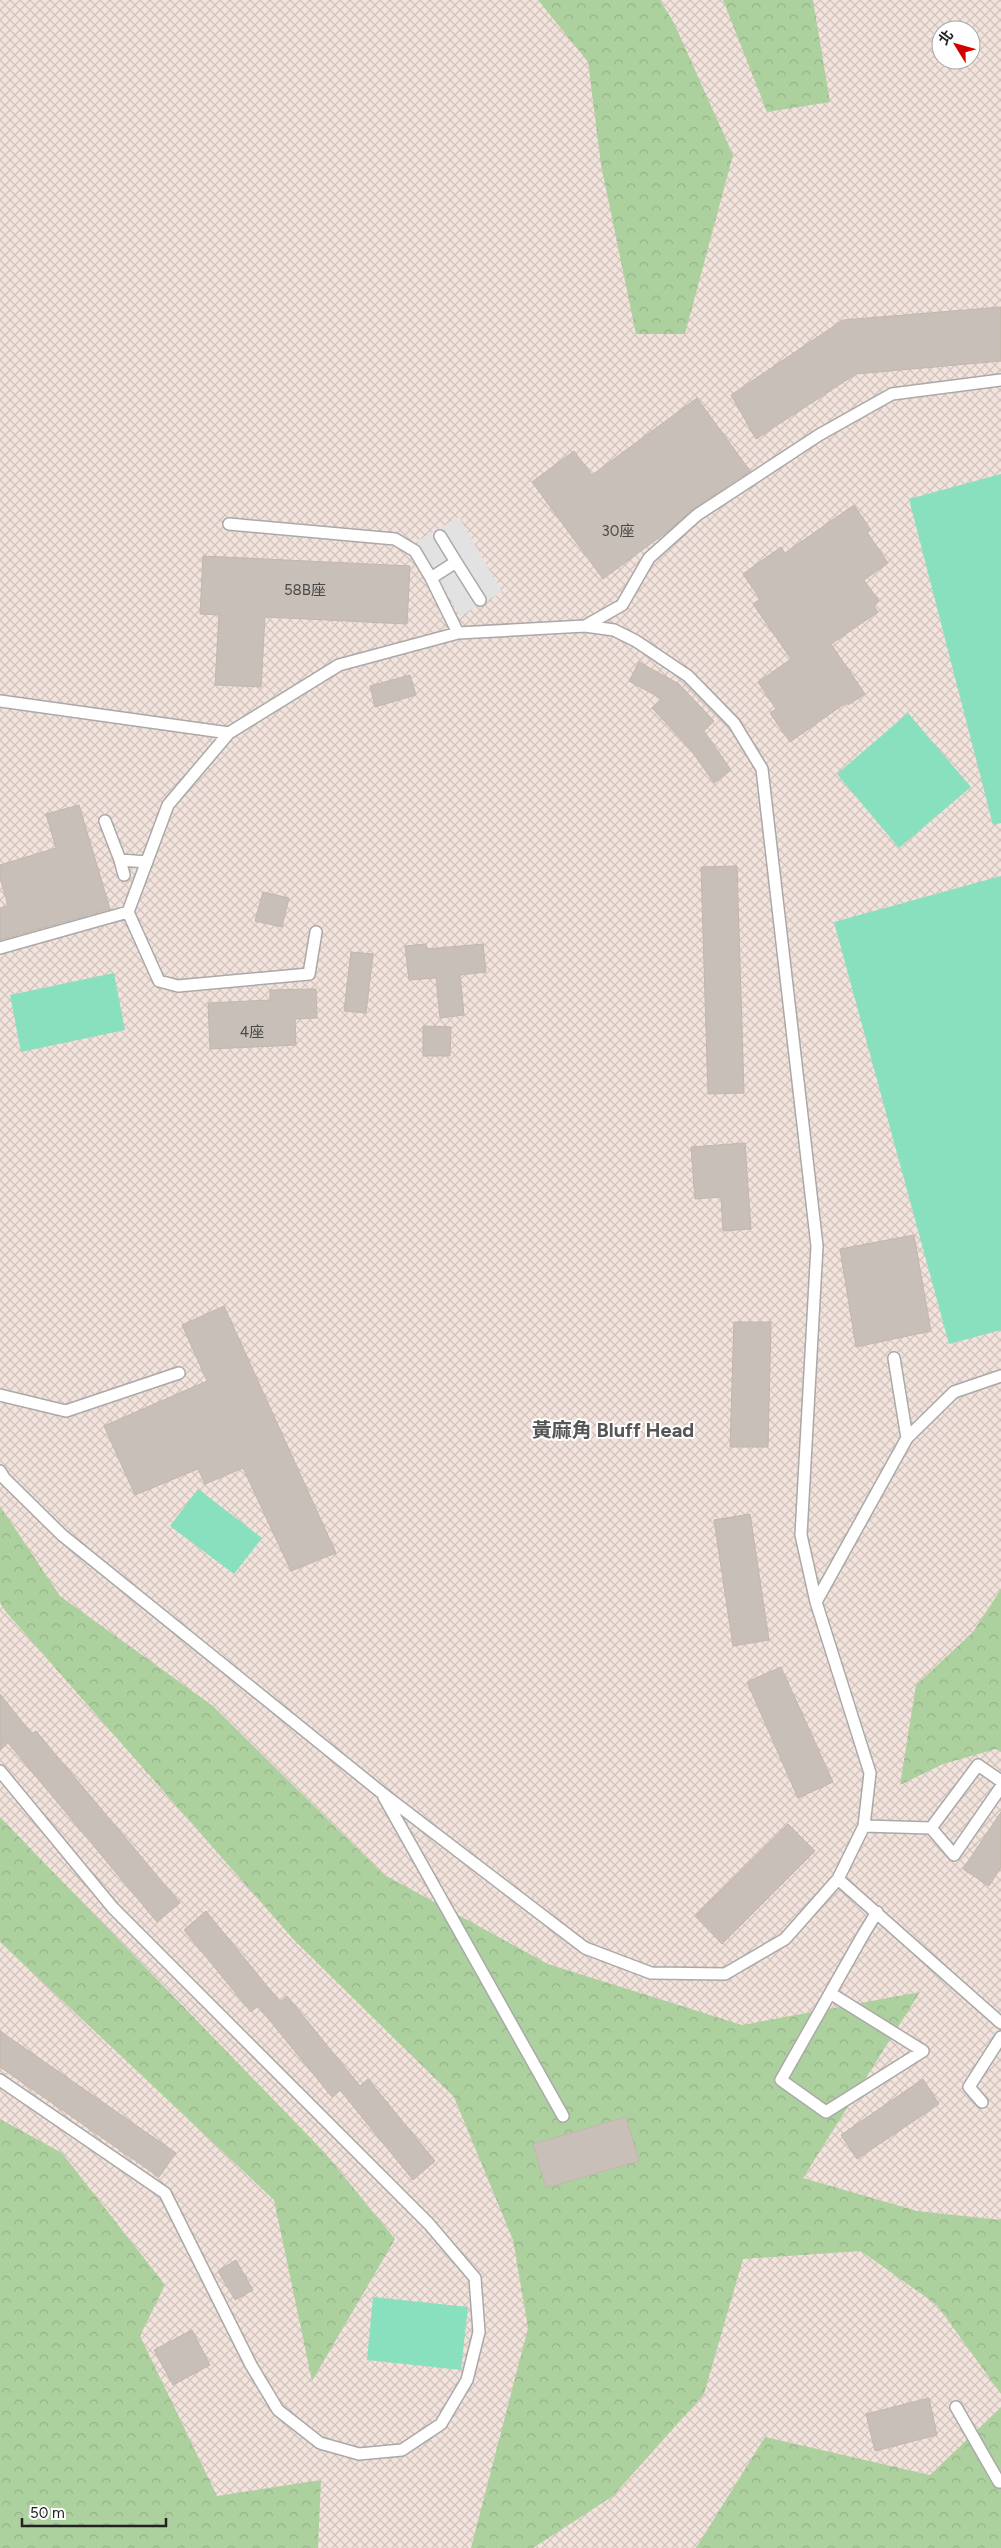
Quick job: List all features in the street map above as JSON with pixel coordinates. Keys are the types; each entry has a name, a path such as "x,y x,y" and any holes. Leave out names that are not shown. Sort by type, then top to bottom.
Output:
{"lane":[{"path":"584,626 622,605 649,558 697,515 819,435 892,394 1001,380"},
{"path":"229,524 395,539 415,551 431,578 458,633"},
{"path":"440,536 480,600"},
{"path":"431,578 456,562"},
{"path":"0,1471 4,1478 62,1535 382,1793 585,1948 651,1973 725,1974 785,1939 838,1880 864,1826 870,1773 816,1602 801,1534 817,1246 762,770 734,724 688,676 636,641 614,630 584,626 458,633 339,665 229,733 168,806 128,912 159,981 178,986 309,974 316,932"},
{"path":"0,701 229,733"},
{"path":"105,821 124,875"},
{"path":"120,860 147,862"},
{"path":"0,948 128,912"},
{"path":"894,1358 907,1438"},
{"path":"0,1395 66,1412 179,1374"},
{"path":"816,1602 907,1438 954,1392 1001,1376"},
{"path":"931,1828 978,1765 1001,1781"},
{"path":"0,1771 113,1908 429,2224 475,2278 479,2332 467,2380 441,2424 402,2450 359,2454 320,2442 285,2416 278,2410 251,2365 164,2194 0,2080"},
{"path":"864,1826 931,1828 954,1855 1001,1787"},
{"path":"382,1793 563,2116"},
{"path":"838,1880 877,1912 1001,2023"},
{"path":"830,1993 923,2051 826,2112 781,2080 830,1993 877,1912"},
{"path":"982,2102 969,2087 1001,2038"},
{"path":"956,2407 999,2482 1001,2482"}],"shaded area":[{"path":"0,0 1001,0 1001,2548 0,2548"},
{"path":"459,517 502,592 460,616 417,541"}],"green space":[{"path":"538,0 660,0 674,23 733,155 685,334 636,334 601,165 588,62"},
{"path":"723,0 813,0 830,102 767,112"},
{"path":"1001,474 1001,823 993,825 909,499"},
{"path":"908,713 971,787 899,848 837,774"},
{"path":"1001,876 1001,1330 949,1344 834,922"},
{"path":"114,973 125,1030 21,1052 10,995"},
{"path":"198,1489 262,1538 234,1574 170,1526"},
{"path":"0,1506 60,1596 213,1706 383,1874 548,1964 742,2025 920,1992 803,2178 917,2211 1001,2220 1001,2394 937,2305 861,2251 743,2259 704,2394 613,2496 533,2548 471,2548 528,2328 513,2240 454,2097 295,1941 6,1612 0,1603"},
{"path":"1001,1589 1001,1752 996,1749 943,1764 900,1785 916,1685 973,1632"},
{"path":"0,1817 325,2153 395,2239 312,2381 274,2200 0,1942"},
{"path":"0,2119 62,2153 165,2285 140,2336 217,2496 321,2480 318,2548 0,2548"},
{"path":"373,2297 468,2307 461,2370 367,2360"},
{"path":"1001,2407 1001,2548 696,2548 765,2437 930,2475"}],"building":[{"path":"1001,307 1001,361 856,374 756,439 731,395 843,320"},
{"path":"697,398 750,471 693,509 668,531 603,579 532,482 574,451 592,475"},
{"path":"854,505 871,530 867,532 888,563 864,580 879,601 874,606 878,612 831,644 865,694 848,705 847,702 790,742 770,713 776,709 758,682 791,659 753,604 760,599 743,574 781,547 785,553"},
{"path":"203,556 410,566 407,624 265,617 261,687 215,685 219,615 200,614"},
{"path":"639,662 679,684 714,721 704,731 731,770 714,783 691,750 652,708 662,699 629,681"},
{"path":"410,675 416,695 375,707 370,686"},
{"path":"79,805 110,909 0,940 0,908 8,906 0,878 0,865 56,848 46,814"},
{"path":"737,866 744,1093 708,1094 701,867"},
{"path":"263,892 289,898 282,927 255,921"},
{"path":"426,944 427,949 483,944 486,972 460,975 464,1015 440,1018 436,978 409,980 405,946"},
{"path":"351,952 373,954 366,1013 344,1011"},
{"path":"316,989 317,1018 295,1019 296,1045 210,1049 208,1003 270,1000 270,990"},
{"path":"423,1026 451,1027 450,1056 423,1056"},
{"path":"745,1143 751,1229 723,1231 721,1197 695,1199 691,1147"},
{"path":"914,1235 931,1331 856,1347 840,1249"},
{"path":"224,1306 336,1553 291,1571 243,1468 205,1484 198,1469 135,1495 104,1426 207,1381 182,1325"},
{"path":"734,1322 771,1322 768,1447 730,1447"},
{"path":"750,1514 769,1640 733,1646 714,1520"},
{"path":"781,1667 833,1782 798,1798 747,1682"},
{"path":"0,1694 32,1734 36,1731 180,1903 157,1922 8,1743 0,1750"},
{"path":"1001,1812 1001,1867 989,1886 963,1869"},
{"path":"788,1824 815,1851 722,1944 695,1916"},
{"path":"206,1911 280,2002 287,1996 360,2086 368,2079 435,2161 413,2180 340,2090 332,2097 258,2006 251,2012 184,1930"},
{"path":"0,2031 176,2153 159,2177 0,2067"},
{"path":"923,2079 939,2104 857,2159 841,2135"},
{"path":"626,2117 639,2161 546,2188 533,2144"},
{"path":"236,2260 253,2290 235,2300 218,2271"},
{"path":"192,2330 210,2365 173,2385 154,2350"},
{"path":"929,2398 937,2435 875,2451 866,2414"}],"district":[{"name":"黃麻角 Bluff Head","path":"613,1430"}]}
